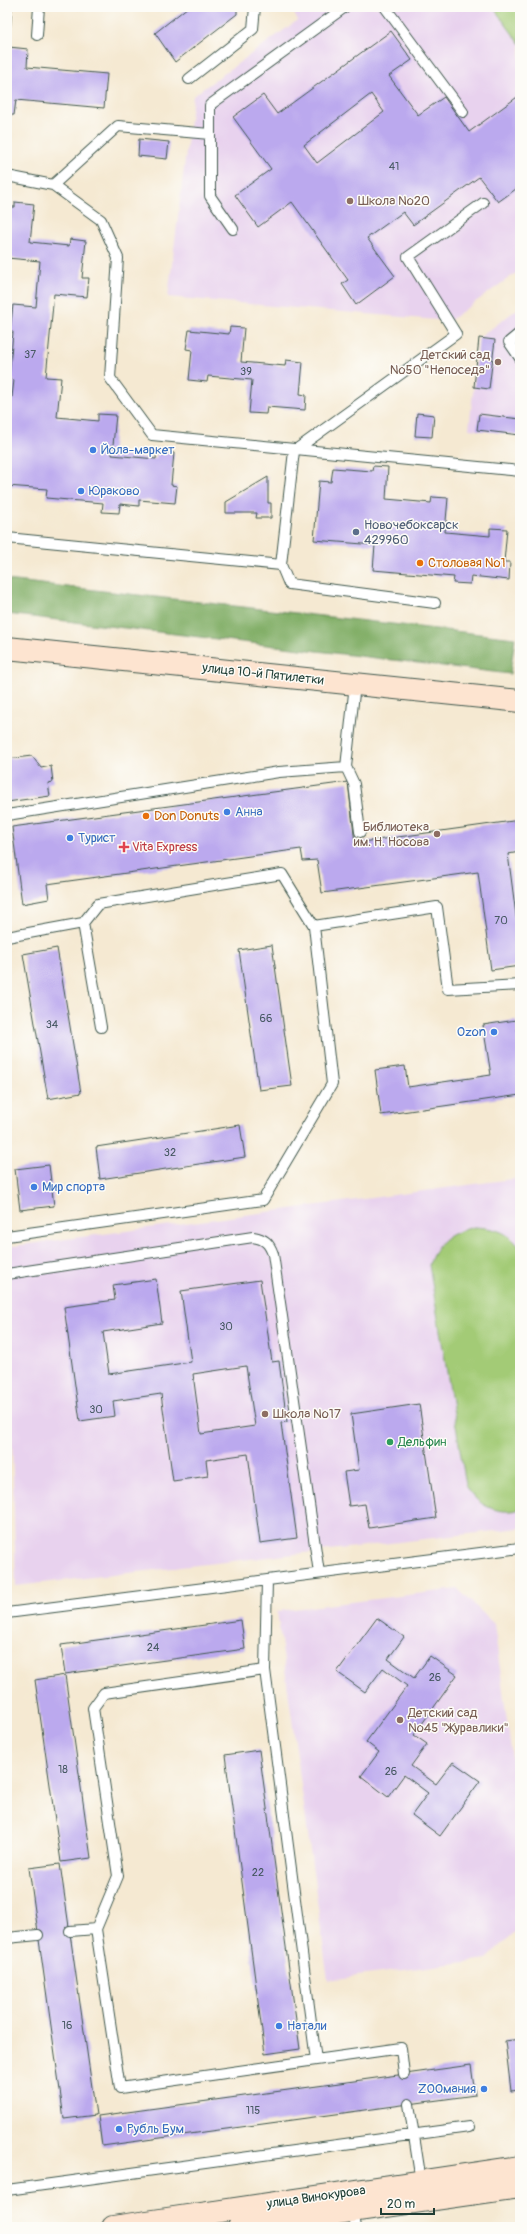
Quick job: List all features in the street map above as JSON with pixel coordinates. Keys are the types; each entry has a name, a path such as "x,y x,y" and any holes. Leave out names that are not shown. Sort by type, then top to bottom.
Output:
{"main road":[{"name":"улица 10-й Пятилетки","path":"7,648 520,701"},
{"name":"улица Винокурова","path":"239,2227 353,2210 520,2167"},
{"name":"улица Винокурова","path":"423,2191 520,2186"},
{"name":"улица Винокурова","path":"113,2227 353,2210"}],"lane":[{"path":"37,35 39,7"},
{"path":"189,78 253,28 255,7"},
{"path":"233,229 210,196 210,105 345,7"},
{"path":"385,7 463,112"},
{"path":"53,185 118,126 210,134"},
{"path":"7,176 53,185 101,220 118,258 110,378 152,435 294,451 520,471"},
{"path":"435,603 289,584 281,565 294,451 456,334 408,257 483,203"},
{"path":"520,334 509,342 520,358"},
{"path":"7,538 281,565"},
{"path":"355,684 346,767 354,784 360,832"},
{"path":"7,815 279,772 346,767"},
{"path":"7,938 83,923 98,904 282,874 314,926 332,1084 263,1200 7,1236"},
{"path":"314,926 437,907 448,989 520,985"},
{"path":"83,923 101,1027"},
{"path":"7,1274 253,1237 262,1239 270,1244 273,1254 318,1573"},
{"path":"7,1612 520,1548"},
{"path":"267,1580 265,1670 316,2060"},
{"path":"265,1670 104,1693 93,1708 118,1876 96,1929 120,2088 400,2048 404,2074"},
{"path":"70,1932 96,1929"},
{"path":"7,1938 38,1935"},
{"path":"409,2104 423,2191"},
{"path":"7,2190 469,2127"}],"shaded area":[{"name":"Школа №20","path":"290,7 520,7 520,270 449,321 168,297 193,96 298,20"},
{"name":"Детский сад №50 \"Непоседа\"","path":"520,307 520,435 469,429 479,338"},
{"name":"Школа №17","path":"520,1178 520,1528 16,1586 7,1247"},
{"name":"Детский сад №45 \"Журавлики\"","path":"458,1589 494,1624 520,1817 520,1927 487,1959 328,1980 277,1611"}],"green space":[{"path":"493,7 520,7 520,44"},
{"path":"7,580 515,638 510,674 7,614"},
{"path":"474,1227 488,1228 505,1234 520,1248 520,1509 512,1511 496,1510 488,1507 475,1498 466,1485 429,1265 432,1256 440,1243 457,1232"}],"building":[{"path":"7,7 12,7 9,47 28,49 27,67 107,74 104,108 16,100 14,115 7,115"},
{"path":"188,7 237,7 237,14 175,62 155,33"},
{"path":"391,31 412,60 389,76 418,115 444,97 469,132 520,95 520,186 498,202 479,177 413,225 403,212 367,238 395,276 356,305 342,284 348,280 292,202 258,227 235,195 271,169 233,117 263,95 277,114","holes":["371,94 384,112 317,163 304,145"]},
{"path":"139,139 169,142 167,159 138,156"},
{"path":"15,202 34,204 30,242 69,246 70,239 86,241 82,278 89,278 87,297 54,294 46,377 61,378 57,417 98,421 98,414 116,415 112,455 156,459 157,451 174,453 171,485 177,486 175,503 139,500 139,506 120,504 119,513 102,512 103,503 46,498 47,489 7,486 7,396 12,397 14,380 9,379 13,332 10,332 13,305 36,307 40,261 7,258 7,207 15,207"},
{"path":"230,327 244,328 241,362 285,366 286,360 303,362 300,394 306,395 305,410 267,407 266,414 249,413 252,380 208,376 207,382 189,380 192,350 186,349 189,330 229,334"},
{"path":"479,338 495,340 489,389 474,387"},
{"path":"417,413 434,415 432,437 415,436"},
{"path":"479,414 520,419 520,435 477,430"},
{"path":"373,466 388,467 386,499 431,503 432,497 448,498 445,532 490,536 490,528 507,529 504,562 510,562 509,580 471,576 470,584 453,583 454,577 373,570 375,545 314,540 319,481 331,482 333,468 372,471"},
{"path":"268,477 268,503 271,503 271,518 256,518 257,513 226,513 226,502"},
{"path":"32,756 41,768 51,766 53,782 48,783 50,796 7,802 7,759"},
{"path":"348,782 355,843 520,820 520,852 508,854 520,946 520,966 491,970 478,872 322,893 317,860 303,861 301,849 47,884 49,899 22,904 12,827"},
{"path":"272,945 292,1086 259,1090 239,950"},
{"path":"57,948 81,1093 48,1099 23,954"},
{"path":"516,1020 520,1051 520,1095 381,1115 375,1070 405,1066 408,1087 491,1075 483,1025"},
{"path":"240,1125 245,1157 100,1179 96,1147"},
{"path":"49,1165 54,1206 20,1210 15,1169"},
{"path":"156,1279 162,1323 103,1332 109,1374 191,1362 181,1291 260,1280 272,1362 279,1361 287,1422 281,1423 297,1538 260,1543 248,1454 206,1460 208,1476 173,1481 161,1394 113,1401 115,1416 80,1421 64,1307 115,1300 113,1285","holes":["246,1366 255,1426 201,1434 193,1374"]},
{"name":"Дельфин","path":"419,1404 436,1518 369,1528 365,1504 349,1506 344,1472 359,1470 351,1414"},
{"path":"377,1618 404,1637 388,1659 414,1678 430,1656 457,1675 414,1735 427,1744 411,1766 436,1784 453,1762 480,1781 440,1836 412,1815 428,1793 404,1775 388,1797 361,1776 379,1752 366,1742 407,1686 383,1668 365,1692 337,1672"},
{"path":"241,1620 245,1649 65,1674 61,1645"},
{"path":"65,1675 91,1858 61,1862 35,1680"},
{"path":"259,1750 300,2049 265,2054 225,1755"},
{"path":"60,1864 96,2115 64,2119 29,1868"},
{"path":"520,2039 520,2090 511,2091 505,2041"},
{"path":"471,2065 475,2095 102,2146 98,2116"}],"place":[{"name":"Школа №20","path":"350,201"},
{"name":"Детский сад №50 \"Непоседа\"","path":"498,362"},
{"name":"Йола-маркет","path":"93,450"},
{"name":"Юраково","path":"81,491"},
{"name":"Новочебоксарск 429960","path":"356,532"},
{"name":"Столовая №1","path":"420,563"},
{"name":"Анна","path":"227,812"},
{"name":"Don Donuts","path":"146,816"},
{"name":"Библиотека им. Н. Носова","path":"437,834"},
{"name":"Турист","path":"70,838"},
{"name":"Vita Express","path":"124,847"},
{"name":"Ozon","path":"494,1032"},
{"name":"Мир спорта","path":"34,1187"},
{"name":"Школа №17","path":"265,1414"},
{"name":"Дельфин","path":"390,1442"},
{"name":"Детский сад №45 \"Журавлики\"","path":"400,1720"},
{"name":"Натали","path":"279,2026"},
{"name":"ZOOмания","path":"484,2089"},
{"name":"Рубль Бум","path":"119,2129"}]}
